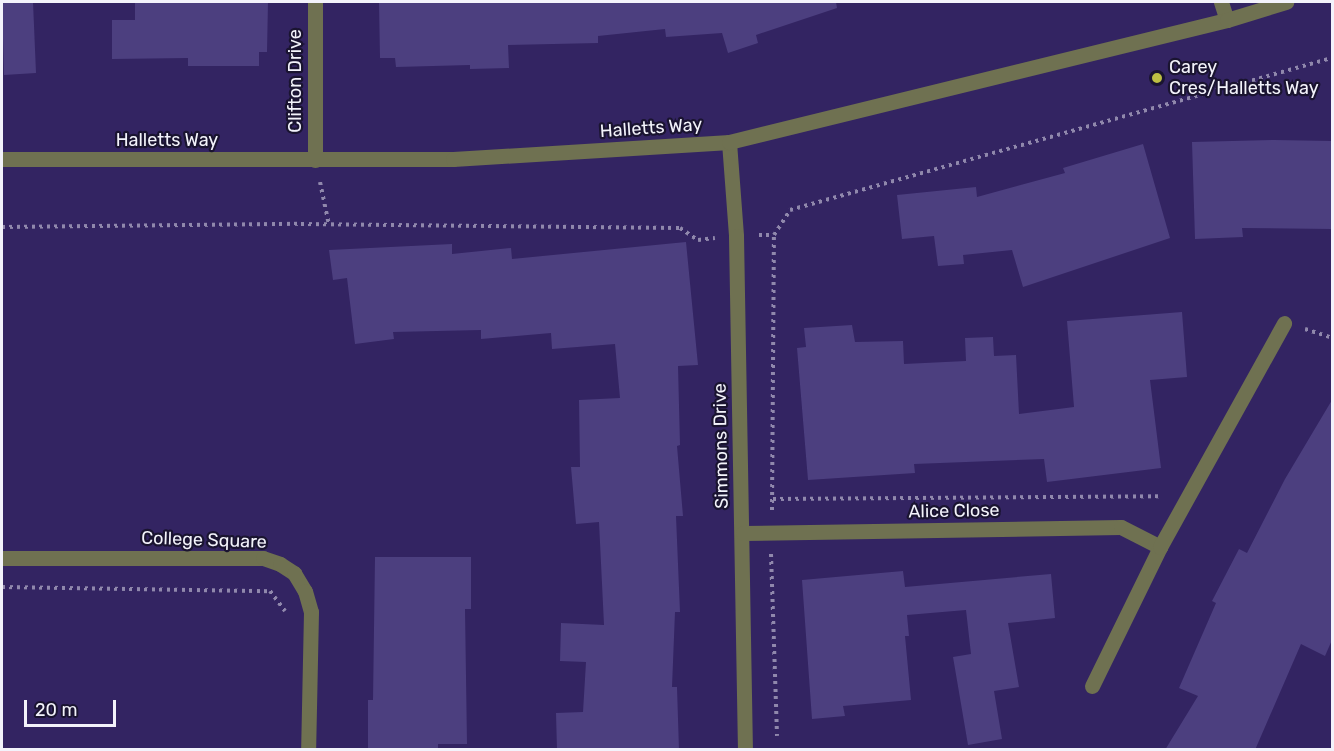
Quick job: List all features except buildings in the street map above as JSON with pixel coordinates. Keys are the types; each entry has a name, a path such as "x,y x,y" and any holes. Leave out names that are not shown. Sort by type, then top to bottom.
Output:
{"street":[{"name":"Clifton Drive","path":"315,2 315,160"},
{"path":"1221,2 1227,20"},
{"name":"Halletts Way","path":"2,159 315,160 485,157 729,142 1227,20 1286,2"},
{"name":"Simmons Drive","path":"729,142 736,236 745,750"},
{"path":"1092,686 1160,547 1284,323"},
{"name":"Alice Close","path":"743,533 1121,527 1160,547"},
{"name":"College Square","path":"2,558 263,558 280,564 294,573 305,591 311,612 308,750"}],"path":[{"path":"777,736 770,534 773,499 774,235 790,210 1332,58"},
{"path":"315,160 329,225"},
{"path":"2,227 329,225 680,228 698,240 774,235"},
{"path":"773,499 1188,496"},
{"path":"2,587 270,591 288,614"}],"place":[{"name":"Carey Cres/Halletts Way","path":"1157,78"}]}
